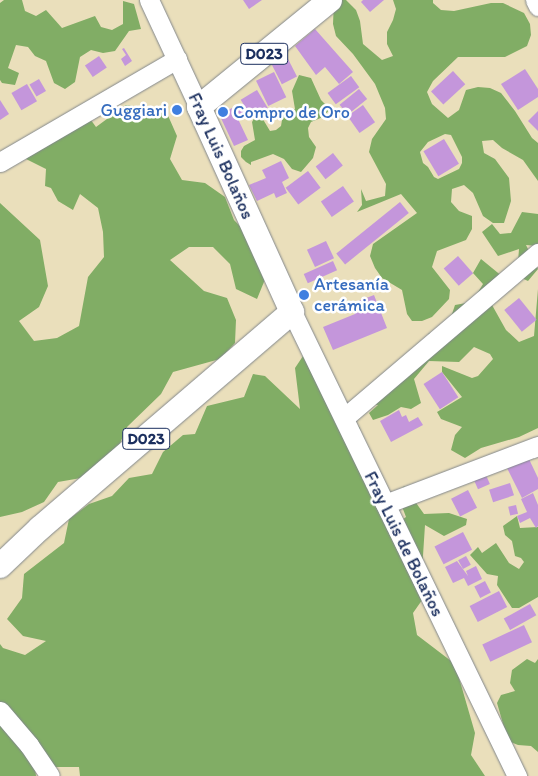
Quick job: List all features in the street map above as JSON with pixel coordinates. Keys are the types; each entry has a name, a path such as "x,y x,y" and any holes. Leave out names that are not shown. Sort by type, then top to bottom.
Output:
{"main road":[{"name":"D023","path":"199,107 330,0"},
{"name":"Fray Luis Bolaños","path":"199,107 292,312"},
{"name":"D023","path":"0,566 40,528 292,312"}],"street":[{"name":"Fray Luis Bolaños","path":"149,0 199,107"},
{"path":"535,0 538,6"},
{"path":"0,162 178,59"},
{"path":"344,418 538,253"},
{"name":"Fray Luis de Bolaños","path":"292,312 517,776"},
{"path":"385,504 538,446"},
{"path":"0,711 29,745 50,776"}],"green space":[{"path":"4,0 22,0 25,11 36,16 46,10 62,28 95,16 101,27 112,30 123,24 123,1 134,4 141,29 129,31 115,51 103,53 91,50 80,57 75,82 65,89 54,83 46,61 35,56 28,47 16,45 8,68 19,73 15,85 2,83 0,80 0,3"},
{"path":"334,0 346,0 356,10 360,21 363,44 382,60 393,56 387,44 387,32 396,9 393,0 433,0 433,3 441,10 454,11 491,3 503,3 524,13 530,24 531,35 527,46 505,57 458,57 433,81 427,92 432,104 448,118 459,110 466,90 478,87 490,88 501,93 532,138 538,143 538,181 523,160 502,148 493,140 482,141 484,153 495,159 509,178 511,201 504,223 493,223 483,216 473,193 464,185 452,189 451,202 459,211 472,216 472,229 466,240 437,251 432,267 450,290 449,299 432,317 422,321 412,321 407,314 402,290 382,278 370,256 373,244 417,213 401,194 357,212 362,205 361,189 366,201 385,196 386,184 369,152 372,139 386,119 385,108 375,84 353,54 336,36 333,24","holes":["445,134 451,135 462,157 462,163 459,169 438,179 434,177 423,163 420,152 428,142"]},
{"path":"299,75 311,78 321,100 330,109 323,117 311,122 308,128 309,137 316,147 313,158 301,172 292,169 284,159 273,154 251,162 251,165 241,157 241,151 244,146 255,140 252,122 255,117 261,116 270,131 276,130 281,126 283,114 288,110 295,109 292,91"},
{"path":"126,105 166,111 177,136 170,159 182,180 205,183 225,197 234,220 268,255 266,277 257,299 236,289 230,264 213,247 189,247 170,260 204,291 227,298 236,320 235,343 220,359 173,372 161,394 127,427 118,448 81,478 58,482 44,502 22,512 0,517 0,203 40,240 48,286 39,307 19,321 34,341 57,338 79,326 88,277 104,257 103,232 98,208 80,194 73,210 58,201 51,188 45,186 46,169 24,158 88,116 96,127"},
{"path":"522,212 538,214 538,246 526,245 538,269 528,281 517,276 519,249 498,256 482,232 492,224 500,234 511,233"},
{"path":"481,259 503,277 492,305 506,330 519,342 534,336 538,289 538,428 519,437 481,448 465,458 451,450 455,435 462,427 441,419 437,412 462,397 442,372 442,366 472,378 478,376 493,359 490,354 474,347 459,362 429,361 414,379 421,403 411,409 401,407 388,415 373,420 369,413 378,405 371,404 408,377 404,365 420,354 429,333 446,332 455,305 472,302 483,284 473,273"},
{"path":"305,353 336,403 360,428 362,457 396,524 406,517 398,496 404,486 424,514 449,513 467,519 466,525 444,536 425,525 422,571 427,593 413,613 417,635 455,664 475,733 471,755 485,776 80,776 79,767 56,767 35,768 36,776 0,776 0,644 3,648 25,655 46,641 23,636 7,619 22,598 24,574 64,543 69,519 89,504 112,496 129,478 152,474 163,452 183,435 195,434 207,406 244,397 253,374 265,376 300,409 295,368"},
{"path":"517,516 520,528 538,527 538,597 519,608 512,608 497,585 498,576 487,574 470,555 478,547 482,553 496,543 509,563 519,569 524,562 521,558 515,556 512,541 505,535 503,526"},
{"path":"527,659 535,663 538,659 538,752 531,746 518,745 508,741 497,703 501,695 515,691 510,683 512,670"}],"building":[{"path":"243,0 262,0 249,9"},
{"path":"363,0 384,0 370,12 361,2"},
{"path":"315,29 353,72 339,84 325,67 316,75 295,46"},
{"path":"124,48 132,61 125,66 121,59 126,55 122,49"},
{"path":"99,56 107,68 93,77 85,66"},
{"path":"287,57 297,77 282,84 272,65"},
{"path":"525,69 538,89 538,97 518,110 501,84"},
{"path":"453,71 465,84 443,105 431,91"},
{"path":"274,72 286,97 268,106 256,81"},
{"path":"351,76 359,87 336,104 328,93"},
{"path":"39,79 46,91 36,97 29,84"},
{"path":"27,84 37,101 21,110 11,93"},
{"path":"359,89 367,99 348,115 340,105"},
{"path":"257,90 268,108 252,118 241,100"},
{"path":"0,100 9,114 0,120"},
{"path":"241,104 246,115 238,119 248,140 234,146 219,114"},
{"path":"363,105 375,122 359,133 347,116"},
{"path":"538,111 538,131 528,121"},
{"path":"444,139 459,164 438,176 423,151"},
{"path":"333,153 343,166 326,179 316,167"},
{"path":"281,161 289,178 282,182 287,193 276,198 274,193 257,201 249,185 266,178 262,170"},
{"path":"308,171 321,188 298,205 286,188"},
{"path":"343,186 354,202 332,217 321,201"},
{"path":"400,202 409,213 345,264 336,254"},
{"path":"326,241 334,258 315,267 307,250"},
{"path":"458,256 473,273 459,286 444,268"},
{"path":"333,261 337,270 308,283 304,274"},
{"path":"374,295 387,328 333,350 323,327 355,314 351,304"},
{"path":"519,298 537,320 522,332 504,310"},
{"path":"442,372 458,397 440,409 424,384"},
{"path":"399,410 402,417 406,415 409,422 418,417 423,425 391,442 380,421"},
{"path":"528,457 538,478 538,489 522,498 507,468"},
{"path":"485,473 490,484 478,489 473,478"},
{"path":"510,483 514,495 493,502 489,490"},
{"path":"468,490 477,508 460,516 451,499"},
{"path":"533,493 538,505 538,526 536,528 530,518 520,523 517,516 527,512 521,499"},
{"path":"516,505 518,514 510,516 508,507"},
{"path":"463,532 472,550 444,564 434,547"},
{"path":"466,556 471,565 463,569 458,560"},
{"path":"457,561 468,576 466,571 476,566 482,579 468,586 464,578 453,583 445,567"},
{"path":"485,581 491,593 480,598 474,586"},
{"path":"499,591 507,607 478,622 470,606"},
{"path":"530,604 536,615 510,630 504,619"},
{"path":"524,625 532,642 490,662 482,644"}],"place":[{"name":"Guggiari","path":"177,110"},
{"name":"Compro de Oro","path":"223,112"},
{"name":"Artesanía cerámica","path":"304,295"}]}
